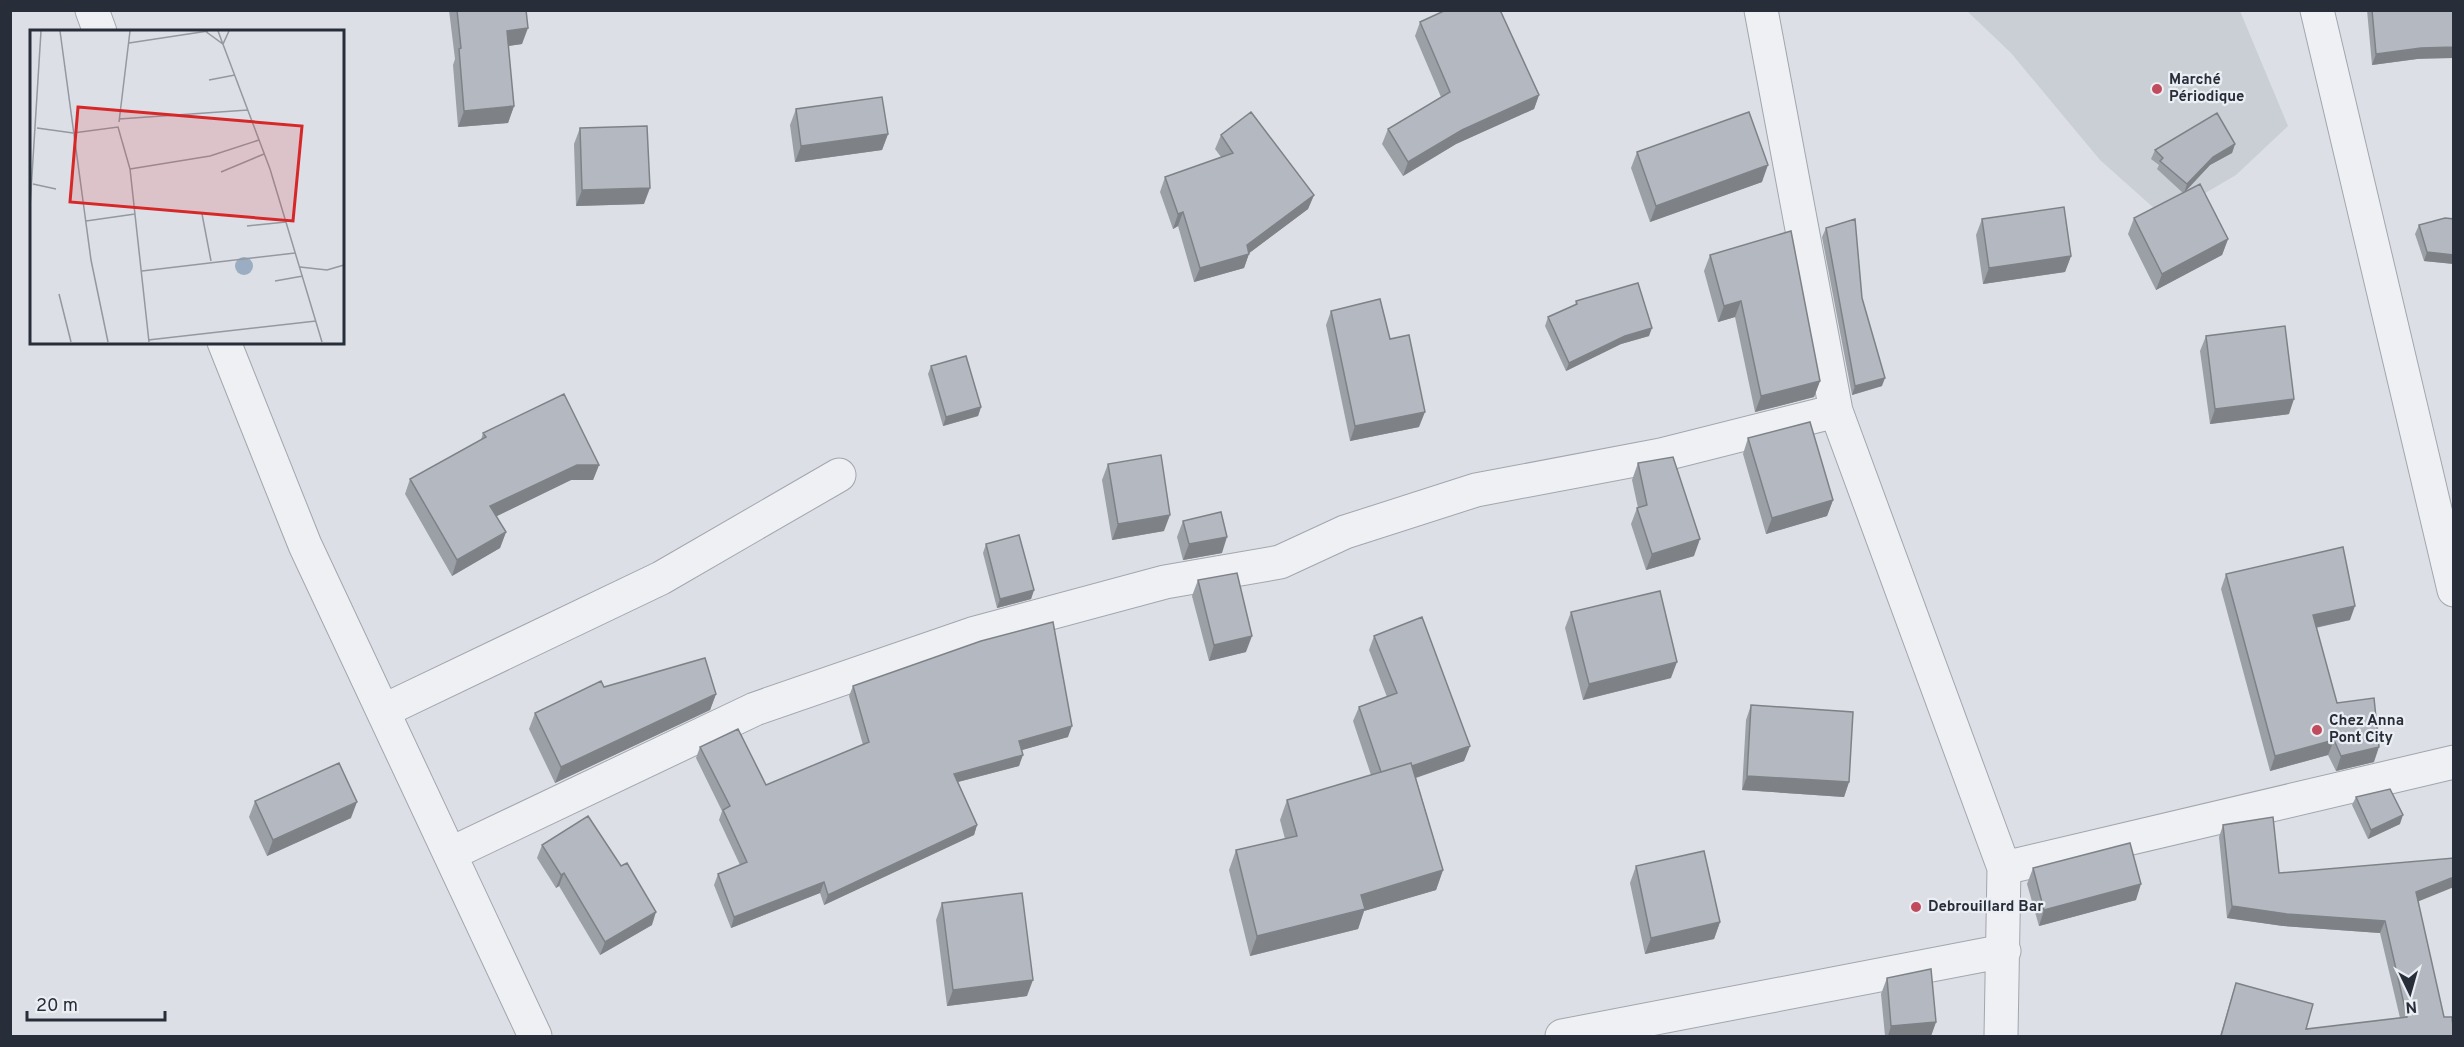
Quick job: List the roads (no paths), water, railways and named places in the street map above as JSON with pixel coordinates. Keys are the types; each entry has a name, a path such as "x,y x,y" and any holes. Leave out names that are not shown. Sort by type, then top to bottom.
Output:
{"street":[{"path":"92,10 99,30"},
{"path":"1761,10 1836,411 2004,868 2001,1036"},
{"path":"2317,10 2454,590"},
{"path":"225,344 305,545 535,1036"},
{"path":"450,854 755,709 972,634 1165,582 1280,562 1345,532 1476,490 1661,455 1836,411"},
{"path":"383,711 661,578 839,475"},
{"path":"2004,868 2454,762"},
{"path":"1562,1036 2004,951"}],"place":[{"name":"Marché Périodique","path":"2157,89"},
{"name":"Chez Anna Pont City","path":"2317,730"},
{"name":"Debrouillard Bar","path":"1916,907"}]}
